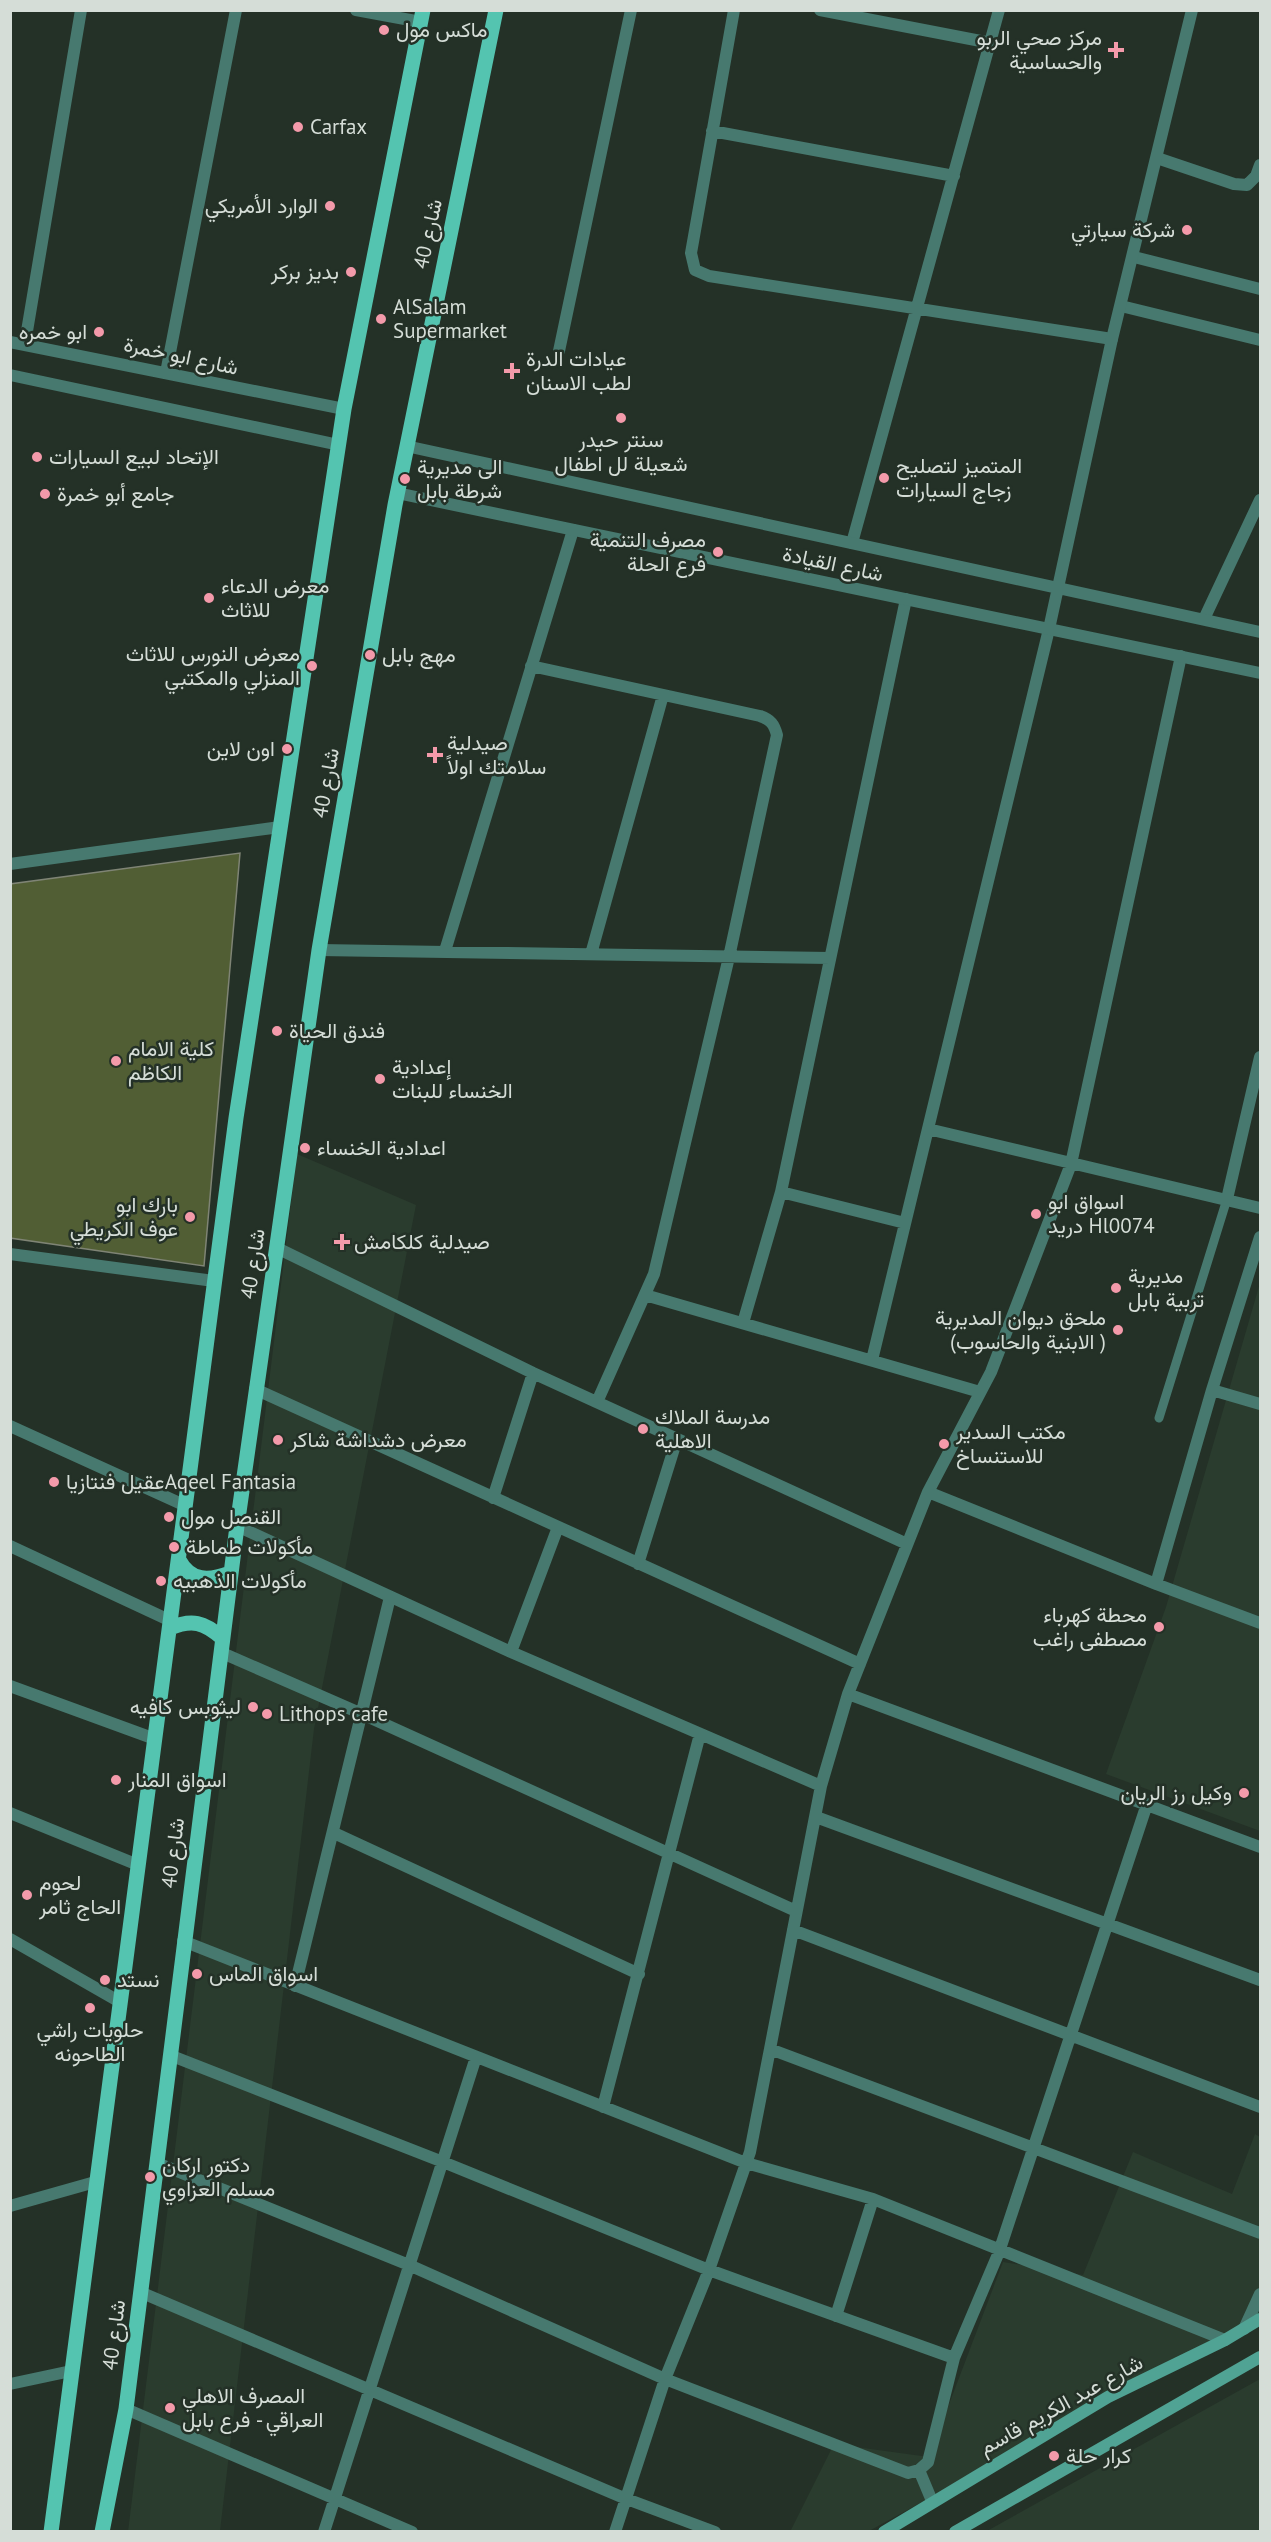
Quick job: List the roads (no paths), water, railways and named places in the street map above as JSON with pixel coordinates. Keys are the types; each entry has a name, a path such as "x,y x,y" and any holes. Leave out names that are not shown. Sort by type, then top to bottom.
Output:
{"main road":[{"name":"شارع 40","path":"103,2531 126,2409 172,2056 183,1941 230,1573 319,950 397,493 496,10"},
{"name":"شارع 40","path":"51,2532 236,1118 344,409 422,16"},
{"path":"179,1560 184,1569 197,1578 213,1579 230,1573"},
{"path":"170,1624 192,1621 207,1626 221,1645"},
{"name":"شارع عبد الكريم قاسم","path":"884,2532 1108,2397 1225,2340 1260,2319"},
{"path":"955,2532 1260,2357"}],"street":[{"path":"25,343 81,10"},
{"path":"166,373 236,10"},
{"path":"356,10 422,16"},
{"path":"559,351 631,10"},
{"path":"734,10 691,253 695,270 709,276 1112,339"},
{"path":"820,10 991,43"},
{"path":"852,543 999,10"},
{"path":"873,1360 1058,587 1112,339 1134,257 1192,10"},
{"path":"712,131 954,176"},
{"path":"1157,158 1234,184 1247,185 1256,176 1260,165"},
{"path":"1134,257 1260,289"},
{"path":"1121,306 1260,340"},
{"name":"شارع ابو خمرة","path":"10,342 25,343 344,409"},
{"path":"10,375 339,445"},
{"name":"شارع القيادة","path":"406,446 1260,632"},
{"name":"شارع القيادة","path":"397,493 1260,673"},
{"path":"1204,620 1260,500"},
{"path":"446,951 573,530"},
{"path":"743,1323 781,1192 906,599"},
{"path":"615,2532 624,2498 665,2379 709,2270 746,2163 821,1786 848,1694 928,1492 991,1372 1071,1164 1180,656"},
{"path":"531,666 760,716 770,720 775,726 776,744 729,957 654,1274 597,1402"},
{"path":"591,954 663,695"},
{"path":"10,864 280,827"},
{"path":"319,950 830,958"},
{"path":"1227,1199 1260,1057"},
{"path":"928,1129 1260,1208"},
{"path":"781,1192 905,1223"},
{"path":"1156,1584 1212,1390 1260,1237"},
{"path":"277,1248 533,1373 907,1544"},
{"path":"10,1254 214,1281"},
{"path":"645,1294 980,1392"},
{"path":"493,1498 533,1373"},
{"path":"255,1389 860,1664"},
{"path":"1212,1390 1260,1404"},
{"path":"10,1426 186,1506"},
{"path":"638,1564 677,1439"},
{"path":"928,1492 1156,1584 1260,1623"},
{"path":"237,1526 511,1652 821,1786"},
{"path":"511,1652 558,1527"},
{"path":"10,1546 170,1624"},
{"path":"295,1986 390,1597"},
{"path":"221,1645 362,1714 796,1911"},
{"path":"10,1686 155,1739"},
{"path":"848,1694 1260,1847"},
{"path":"603,2107 700,1734"},
{"path":"157,2163 409,2265 665,2379 908,2473 920,2470 928,2462 954,2358 999,2252 1147,1804"},
{"path":"10,1813 138,1865"},
{"path":"816,1816 1260,1980"},
{"path":"334,1833 639,1974"},
{"path":"793,1930 1260,2107"},
{"path":"10,1939 120,2002"},
{"path":"183,1941 746,2163 873,2199 999,2252 1225,2340"},
{"path":"770,2049 1260,2234"},
{"path":"172,2056 443,2162 709,2270 954,2358"},
{"path":"324,2532 476,2057"},
{"path":"10,2206 95,2182"},
{"path":"836,2316 873,2199"},
{"path":"140,2292 624,2498 715,2532"},
{"path":"1244,2329 1260,2294"},
{"path":"10,2384 71,2372"},
{"path":"126,2409 412,2532"},
{"path":"920,2470 932,2501"}],"lane":[{"path":"1159,1418 1227,1199"}],"place":[{"name":"ماكس مول","path":"384,30"},
{"name":"مركز صحي الربو والحساسية","path":"1116,50"},
{"name":"Carfax","path":"298,127"},
{"name":"الوارد الأمريكي","path":"330,206"},
{"name":"شركة سيارتي","path":"1187,230"},
{"name":"بديز بركر","path":"351,272"},
{"name":"AlSalam Supermarket","path":"381,319"},
{"name":"ابو خمره","path":"99,332"},
{"name":"عيادات الدرة لطب الاسنان","path":"512,371"},
{"name":"سنتر حيدر شعيلة لل اطفال","path":"621,418"},
{"name":"الإتحاد لبيع السيارات","path":"37,457"},
{"name":"المتميز لتصليح زجاج السيارات","path":"884,478"},
{"name":"الى مديرية شرطة بابل","path":"405,479"},
{"name":"جامع أبو خمرة","path":"45,494"},
{"name":"مصرف التنمية فرع الحلة","path":"718,552"},
{"name":"معرض الدعاء للاثاث","path":"209,598"},
{"name":"مهج بابل","path":"370,655"},
{"name":"معرض النورس للاثاث المنزلي والمكتبي","path":"312,666"},
{"name":"اون لاين","path":"287,749"},
{"name":"صيدلية سلامتك اولاً","path":"435,755"},
{"name":"فندق الحياة","path":"277,1031"},
{"name":"كلية الامام الكاظم","path":"116,1061"},
{"name":"إعدادية الخنساء للبنات","path":"380,1079"},
{"name":"اعدادية الخنساء","path":"305,1148"},
{"name":"اسواق ابو دريد Hl0074","path":"1036,1214"},
{"name":"بارك ابو عوف الكريطي","path":"190,1217"},
{"name":"صيدلية كلكامش","path":"342,1242"},
{"name":"مديرية تربية بابل","path":"1116,1288"},
{"name":"ملحق ديوان المديرية (الابنية والحاسوب )","path":"1118,1330"},
{"name":"مدرسة الملاك الاهلية","path":"643,1429"},
{"name":"معرض دشداشة شاكر","path":"278,1440"},
{"name":"مكتب السدير للاستنساخ","path":"944,1444"},
{"name":"عقيل فنتازياAqeel Fantasia","path":"54,1482"},
{"name":"القنصل مول","path":"169,1517"},
{"name":"مأكولات طماطة","path":"174,1547"},
{"name":"مأكولات الذهبيه","path":"161,1581"},
{"name":"محطة كهرباء مصطفى راغب","path":"1159,1627"},
{"name":"ليثوبس كافيه","path":"253,1707"},
{"name":"Lithops cafe","path":"267,1714"},
{"name":"اسواق المنار","path":"116,1780"},
{"name":"وكيل رز الريان","path":"1244,1793"},
{"name":"لحوم الحاج ثامر","path":"27,1895"},
{"name":"اسواق الماس","path":"197,1974"},
{"name":"نستد","path":"105,1980"},
{"name":"حلويات راشي الطاحونه","path":"90,2008"},
{"name":"دكتور اركان مسلم العزاوي","path":"150,2177"},
{"name":"المصرف الاهلي العراقي - فرع بابل","path":"170,2408"},
{"name":"كرار حلة","path":"1054,2456"}]}
